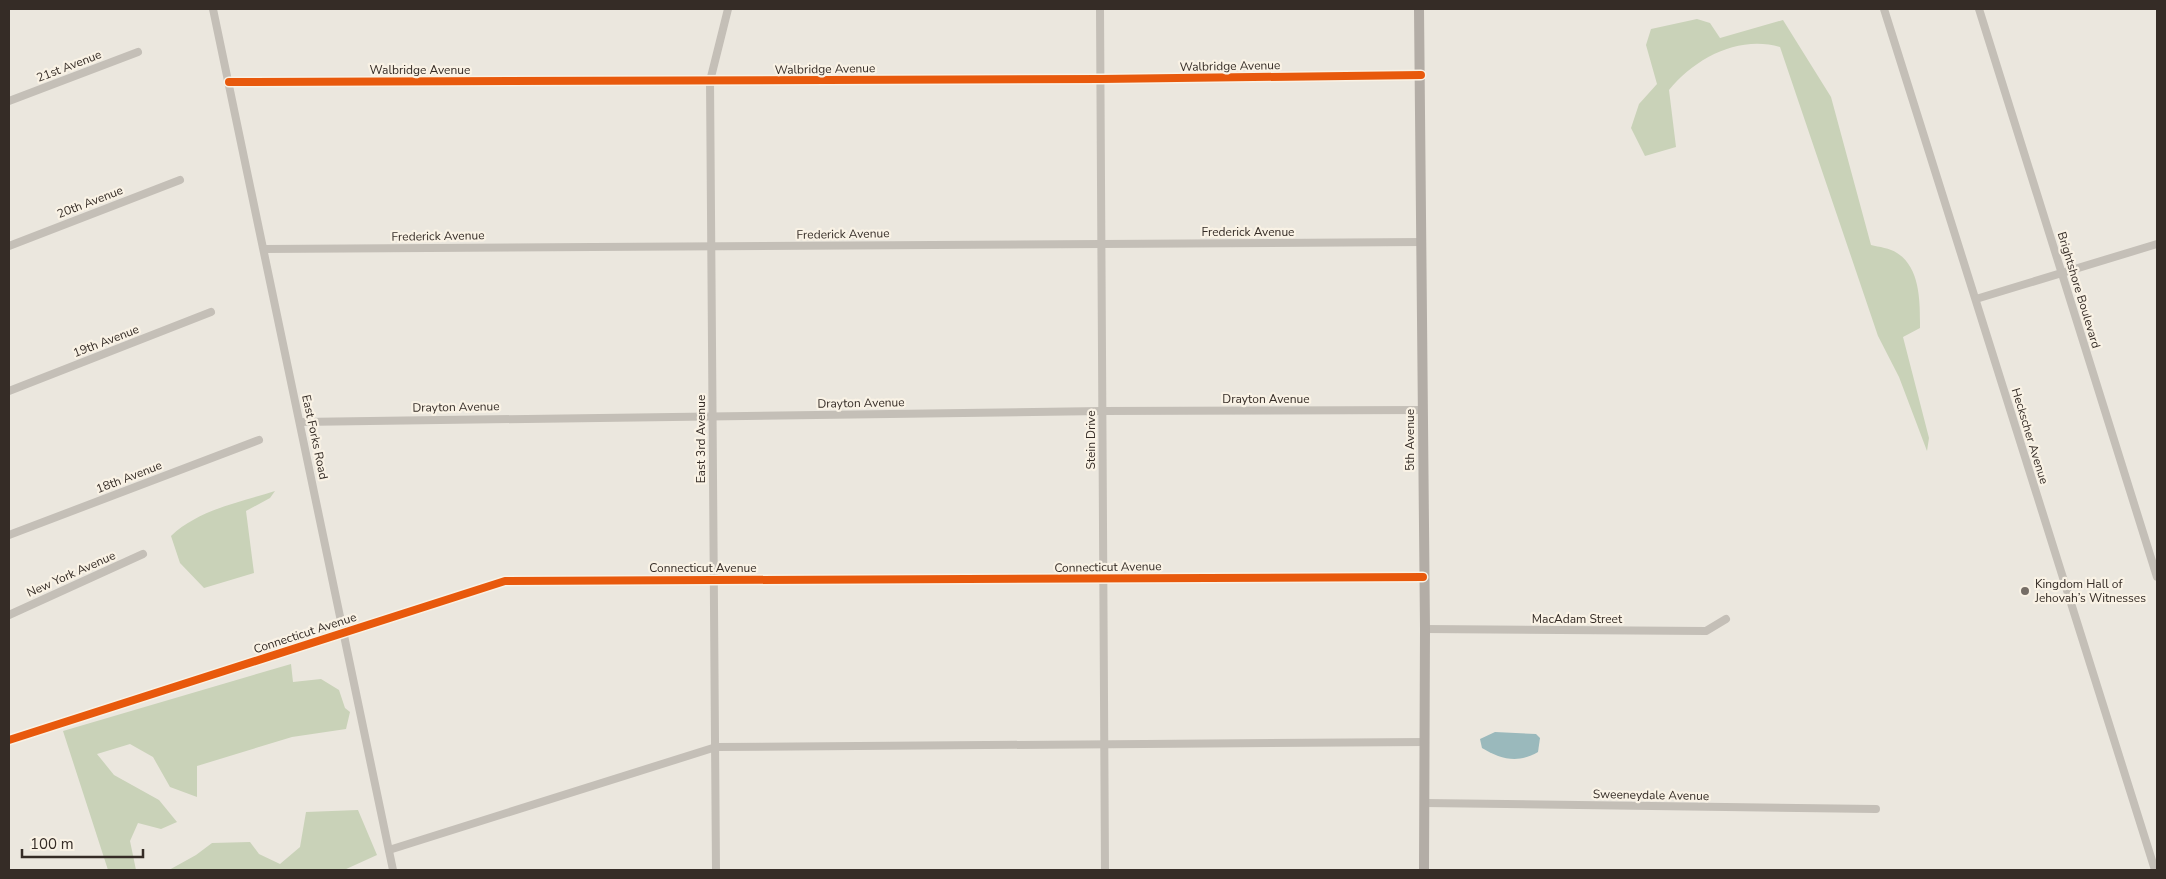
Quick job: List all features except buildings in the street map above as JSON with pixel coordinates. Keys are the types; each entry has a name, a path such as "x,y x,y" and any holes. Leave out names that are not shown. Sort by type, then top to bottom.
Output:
{"main road":[{"name":"5th Avenue","path":"1419,9 1425,629 1424,870"}],"street":[{"name":"East Forks Road","path":"213,9 393,870"},
{"name":"East 3rd Avenue","path":"716,870 710,81 728,9"},
{"name":"Stein Drive","path":"1100,9 1105,870"},
{"name":"Heckscher Avenue","path":"1884,9 2155,870"},
{"name":"Brightshore Boulevard","path":"1979,9 2157,577"},
{"name":"21st Avenue","path":"9,101 138,52"},
{"name":"Walbridge Avenue","path":"229,82 1101,79 1421,75"},
{"name":"20th Avenue","path":"9,246 180,180"},
{"name":"Frederick Avenue","path":"264,250 1422,242"},
{"path":"1976,299 2157,244"},
{"name":"19th Avenue","path":"9,391 211,312"},
{"name":"Drayton Avenue","path":"300,422 1102,411 1422,410"},
{"name":"18th Avenue","path":"9,536 258,440"},
{"name":"New York Avenue","path":"9,615 143,554"},
{"name":"Connecticut Avenue","path":"9,740 505,581 1423,577"},
{"name":"MacAdam Street","path":"1425,629 1706,631 1726,619"},
{"path":"389,850 716,748 1425,742"},
{"name":"Sweeneydale Avenue","path":"1425,803 1876,809"}],"green space":[{"path":"1697,19 1710,23 1720,38 1783,20 1831,97 1871,245 1894,251 1905,260 1911,268 1918,287 1920,328 1903,337 1929,438 1927,451 1899,377 1878,336 1780,47 1765,44 1749,44 1734,47 1705,59 1692,68 1669,90 1676,147 1645,156 1631,128 1639,104 1657,84 1646,45 1651,29"},
{"path":"275,491 270,498 246,511 254,573 204,588 180,563 171,536 182,527 207,513"},
{"path":"291,664 293,682 321,679 339,690 345,708 350,712 346,729 292,737 197,766 197,797 170,787 153,757 130,744 97,754 114,775 159,800 177,822 161,829 138,823 130,841 136,870 108,870 63,731"},
{"path":"358,810 377,855 344,870 169,870 196,855 212,843 250,842 259,854 280,864 300,847 306,812"}],"water":[{"path":"1495,732 1536,734 1540,738 1538,752 1523,758 1509,759 1482,748 1480,739"}],"cycle path":[{"path":"229,82 1101,79 1421,75"},
{"path":"9,740 505,581 1423,577"}],"place":[{"name":"Kingdom Hall of Jehovah’s Witnesses","path":"2025,591"}]}
